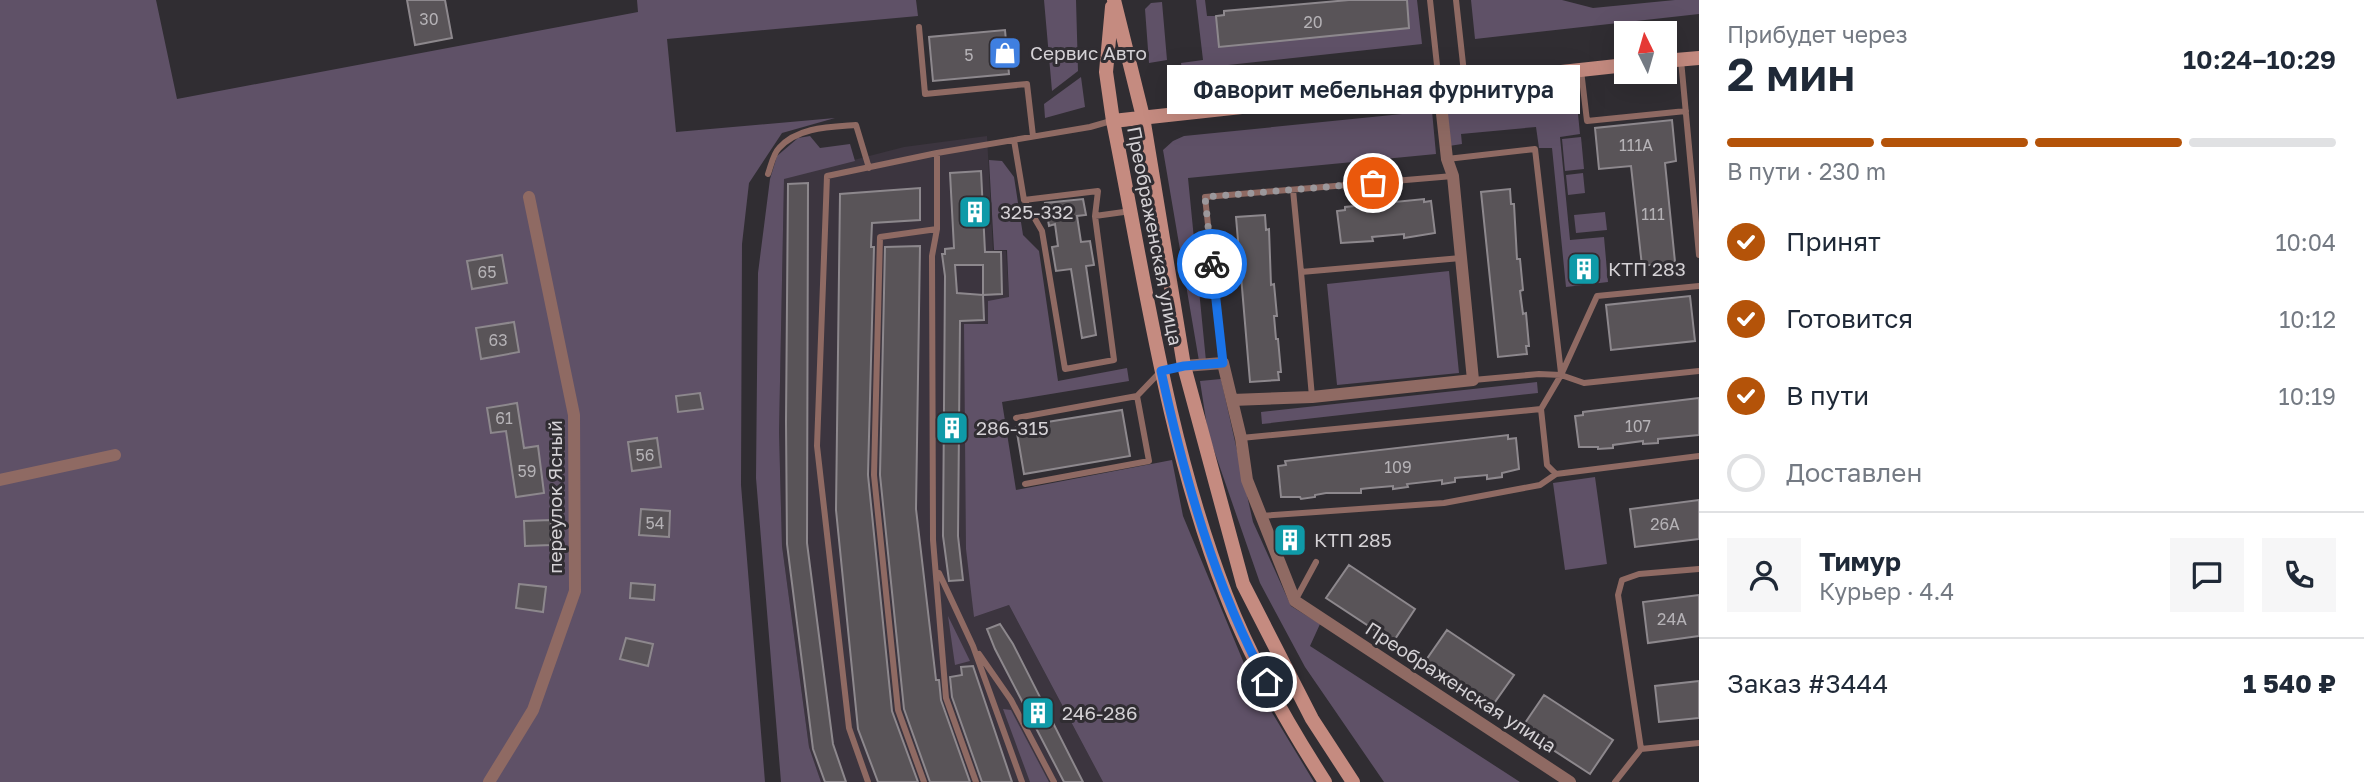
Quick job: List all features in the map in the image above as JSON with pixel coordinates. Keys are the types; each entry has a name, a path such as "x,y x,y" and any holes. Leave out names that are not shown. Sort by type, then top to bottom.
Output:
{"main road":[{"name":"Преображенская улица","path":"1113,0 1143,117 1184,366 1243,584 1312,719 1353,782"},
{"name":"Преображенская улица","path":"1113,0 1106,72 1113,121 1172,424 1226,595 1256,663 1298,741 1325,782"},
{"path":"1677,60 1699,58"},
{"path":"1113,121 1614,66"}],"street":[{"path":"1232,400 1312,397 1473,380 1453,176 1447,159 1439,86"},
{"name":"переулок Ясный","path":"489,782 533,710 575,591 574,415 529,197"},
{"path":"1184,366 1223,363 1241,438 1247,480 1295,601"},
{"path":"0,480 115,455"},
{"name":"Преображенская улица","path":"1295,601 1570,782"}],"lane":[{"path":"1430,0 1439,86"},
{"path":"1456,0 1465,83"},
{"path":"919,27 925,94 1027,84 1033,136"},
{"path":"1681,60 1699,255"},
{"path":"1581,70 1587,121 1686,111"},
{"path":"867,782 849,728 817,446 827,176 1113,121"},
{"path":"768,174 777,149 797,135 819,127 856,125 869,168"},
{"path":"1014,140 1024,200 1042,231 1065,369 1114,360 1094,216 1098,191 1024,200"},
{"path":"1447,159 1535,149 1562,375"},
{"path":"937,153 936,229 932,256 933,540 946,698 976,782"},
{"path":"1223,363 1205,197 1453,176"},
{"path":"1293,190 1312,397"},
{"path":"1094,216 1131,211"},
{"path":"924,782 898,710 874,475 880,237 936,229"},
{"path":"1301,272 1461,258"},
{"path":"1556,474 1547,465 1541,409 1562,375 1597,296 1699,286"},
{"path":"1016,418 1138,396 1161,371 1184,366"},
{"path":"1473,380 1539,374 1562,375 1584,383 1699,371"},
{"path":"1025,484 1149,461 1138,396"},
{"path":"1241,438 1541,409"},
{"path":"1260,516 1444,503 1540,485 1556,474 1699,456"},
{"path":"1295,601 1316,562"},
{"path":"936,567 973,646 1022,782"},
{"path":"1641,750 1618,595 1622,580 1639,574 1699,569"},
{"path":"973,646 1011,700 1054,782"},
{"path":"1615,782 1641,750 1699,743"}],"shaded area":[{"path":"0,0 156,0 177,99 638,12 637,0 916,0 918,16 667,39 676,132 835,118 782,133 749,183 742,244 741,485 765,782 0,782"},
{"path":"1044,0 1076,0 1078,71 1052,91"},
{"path":"1196,0 1205,0 1207,16 1216,16 1220,47 1259,43 1259,40 1409,28 1407,0 1417,0 1422,44 1182,70 1181,63 1203,60"},
{"path":"1471,0 1562,0 1593,8 1699,0 1699,14 1614,21 1614,23 1475,39"},
{"path":"1162,2 1167,60 1149,63 1145,9 1151,3"},
{"path":"1081,77 1085,107 1045,118 1044,104"},
{"path":"1576,94 1580,134 1560,137 1570,240 1604,237 1608,282 1566,287 1552,148 1539,148 1536,127 1461,134 1462,144 1449,146 1445,107"},
{"path":"1432,111 1436,154 1188,178 1206,361 1199,361 1163,150 1184,136"},
{"path":"810,136 820,148 850,144 855,161 784,179 779,432 782,546 809,747 821,782 781,782 756,478 758,273 770,179 777,156 798,138"},
{"path":"987,136 993,250 1006,251 1009,298 988,324 965,324 974,617 1009,605 1103,782 821,782 809,747 782,546 779,432 784,178 904,147"},
{"path":"1581,137 1584,169 1565,171 1562,139"},
{"path":"989,160 1002,161 1014,177 1023,235 1039,251 1058,381 1127,368 1129,381 1002,402 1016,490 1172,460 1183,516 1248,673 1314,782 1103,782 1009,605 974,617 966,549 964,324 988,324 988,301 1009,297 1007,250 994,250"},
{"path":"1583,173 1585,193 1568,195 1566,175"},
{"path":"1605,212 1607,230 1576,233 1574,215"},
{"path":"1449,271 1459,373 1337,385 1327,284"},
{"path":"1221,379 1253,522 1291,606 1320,624 1310,646 1520,782 1384,782 1305,667 1260,583 1208,433 1200,381"},
{"path":"1537,382 1538,393 1262,424 1261,412"},
{"path":"1595,477 1607,564 1565,570 1553,483"},
{"path":"948,616 970,661 955,665"},
{"path":"1003,709 1011,710 1049,782 1030,782"}],"building":[{"path":"407,0 445,0 452,38 415,45"},
{"path":"1349,0 1407,0 1409,28 1219,47 1216,16 1224,15 1224,11"},
{"path":"1005,30 1009,74 933,81 929,37"},
{"path":"1672,120 1676,161 1665,163 1675,262 1642,266 1631,166 1599,169 1595,128"},
{"path":"981,171 985,252 1001,252 1002,294 983,295 984,320 960,321 958,536 963,580 949,581 943,536 945,276 942,254 945,254 945,249 954,248 950,173","holes":["955,265 983,265 983,295 957,293"]},
{"path":"808,183 807,543 833,744 846,782 825,782 813,749 787,544 788,184"},
{"path":"920,188 920,220 872,223 871,247 874,247 868,475 892,711 918,782 878,782 858,729 836,510 840,194"},
{"path":"1510,189 1511,204 1514,204 1517,259 1520,259 1523,290 1520,291 1523,314 1526,313 1529,346 1526,346 1527,354 1498,357 1481,192"},
{"path":"1083,199 1086,215 1077,216 1081,242 1090,241 1094,265 1086,266 1096,335 1082,338 1071,269 1056,271 1052,247 1058,246 1055,224 1049,226 1045,203"},
{"path":"1424,199 1424,202 1431,201 1435,233 1404,238 1404,234 1372,237 1373,241 1341,243 1337,211 1345,210 1345,207"},
{"path":"1265,215 1266,230 1269,229 1271,285 1274,284 1277,316 1274,316 1281,372 1278,372 1279,380 1250,382 1236,217"},
{"path":"920,246 916,509 936,680 939,680 941,700 970,782 930,782 904,709 880,475 885,247"},
{"path":"502,255 507,283 472,289 467,261"},
{"name":"КТП 283","path":"1592,262 1594,274 1576,276 1575,263"},
{"path":"1690,296 1695,341 1611,350 1606,305"},
{"path":"514,322 519,352 481,359 476,328"},
{"path":"700,393 703,409 678,412 676,396"},
{"path":"1699,398 1699,435 1658,439 1658,443 1643,444 1643,441 1613,445 1613,448 1579,447 1575,416 1583,415 1583,412"},
{"path":"517,403 524,448 538,446 544,493 516,497 506,431 491,433 487,408"},
{"path":"1122,410 1130,456 1024,474 1016,427"},
{"path":"1508,435 1508,439 1516,438 1519,469 1502,473 1502,477 1487,479 1487,475 1455,478 1455,482 1442,484 1442,480 1407,484 1408,487 1393,489 1393,486 1361,489 1361,493 1326,493 1301,499 1281,497 1278,466 1286,465 1285,461"},
{"path":"657,438 661,467 632,471 628,442"},
{"path":"1699,500 1699,539 1635,547 1630,509"},
{"path":"641,509 670,511 669,537 639,535"},
{"path":"551,520 551,545 525,546 524,521"},
{"name":"КТП 285","path":"1296,531 1298,549 1285,550 1283,532"},
{"path":"1349,565 1415,609 1393,642 1326,598"},
{"path":"631,583 655,585 654,600 630,598"},
{"path":"519,584 546,587 543,612 516,608"},
{"path":"1699,595 1699,636 1648,643 1643,602"},
{"name":"246-286","path":"1000,624 1013,644 1083,782 1064,782 995,649 987,629"},
{"path":"1447,630 1514,675 1490,709 1424,663"},
{"path":"626,638 653,644 648,666 620,659"},
{"path":"973,666 1012,782 982,782 952,697 950,677 962,675 961,667"},
{"path":"1699,681 1699,718 1659,722 1655,686"},
{"path":"1544,695 1613,740 1590,774 1521,729"}],"way so far":[{"path":"1212,264 1205,197 1373,183"}],"place":[{"name":"Сервис Авто","path":"1005,53"},
{"name":"Фаворит мебельная фурнитура","path":"1373,183"},
{"name":"325-332","path":"975,212"},
{"name":"КТП 283","path":"1584,269"},
{"name":"286-315","path":"952,428"},
{"name":"КТП 285","path":"1290,540"},
{"name":"246-286","path":"1038,713"}],"route":[{"path":"1212,264 1223,363 1161,371 1172,424 1226,595 1267,682"}]}
